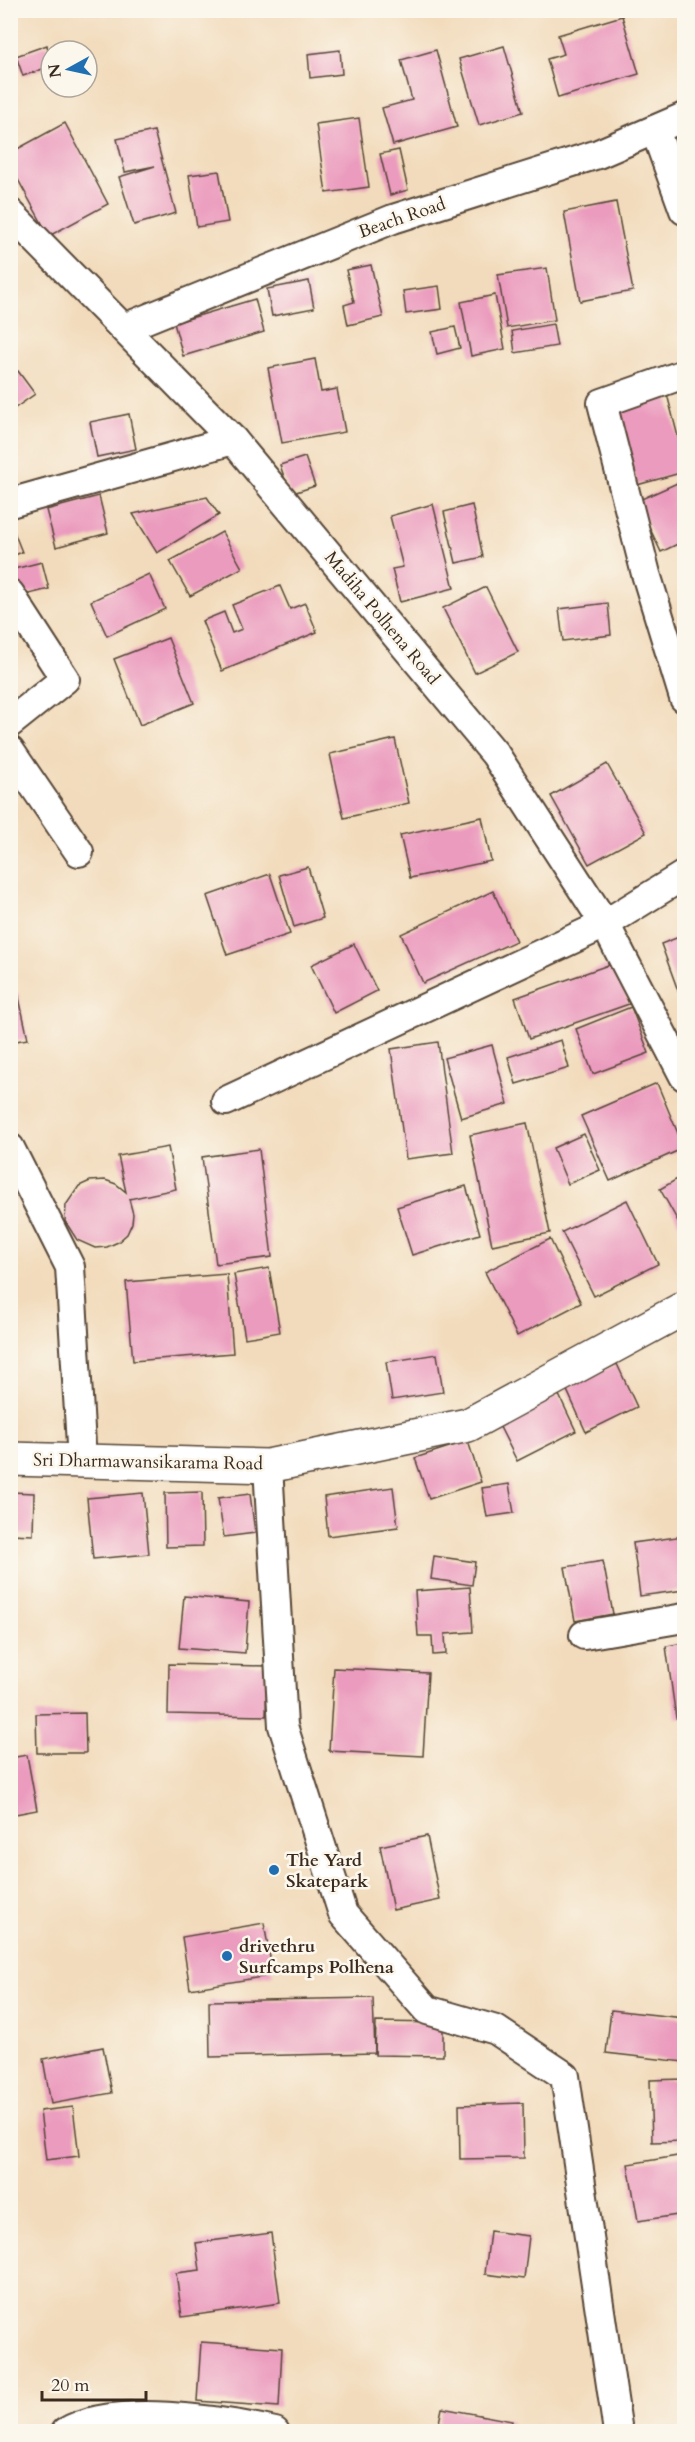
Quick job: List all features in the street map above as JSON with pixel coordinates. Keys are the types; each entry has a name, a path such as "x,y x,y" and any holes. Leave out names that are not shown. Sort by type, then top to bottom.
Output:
{"street":[{"name":"Beach Road","path":"124,328 393,219 598,154 684,117"},
{"path":"655,130 684,210"},
{"name":"Madiha Polhena Road","path":"10,213 233,440 495,754 605,924 684,1076"},
{"path":"684,374 602,403 646,574 684,698"},
{"path":"10,503 233,440"},
{"path":"10,594 65,679 10,723"},
{"path":"10,751 79,852"},
{"path":"226,1101 605,924 684,875"},
{"path":"10,1149 70,1267 82,1461"},
{"name":"Sri Dharmawansikarama Road","path":"10,1459 268,1466 468,1425 684,1308"},
{"path":"268,1466 283,1726 344,1914 427,2010 496,2030 565,2076 618,2432"},
{"path":"584,1635 684,1618"},
{"path":"66,2432 77,2425 148,2414 275,2432"}],"building":[{"path":"622,16 639,74 558,98 547,59 564,54 558,35"},
{"path":"504,46 523,112 479,125 459,59"},
{"path":"39,48 39,70 23,76 16,56"},
{"path":"340,50 342,74 310,78 308,54"},
{"path":"436,50 457,127 393,145 382,108 412,100 401,60"},
{"path":"359,118 369,187 326,193 316,124"},
{"path":"65,123 108,204 49,236 10,165 10,153"},
{"path":"154,131 176,213 134,225 119,177 155,166 125,172 117,139"},
{"path":"399,150 408,190 390,195 380,154"},
{"path":"219,171 228,222 197,227 189,175"},
{"path":"616,202 633,291 580,301 564,212"},
{"path":"371,265 383,317 348,325 344,305 354,302 346,270"},
{"path":"547,268 555,320 507,328 498,275"},
{"path":"309,281 314,308 272,316 267,289"},
{"path":"439,286 442,309 406,314 403,291"},
{"path":"495,295 505,349 471,356 461,302"},
{"path":"255,299 264,332 183,356 174,323"},
{"path":"553,324 557,346 515,353 512,331"},
{"path":"455,327 460,348 437,354 432,332"},
{"path":"315,359 321,392 337,389 345,432 282,443 268,368"},
{"path":"18,371 35,394 15,408 10,401 10,377"},
{"path":"667,394 684,460 684,472 637,485 616,407"},
{"path":"129,414 136,449 97,457 90,422"},
{"path":"305,457 315,486 290,494 280,465"},
{"path":"684,480 684,541 661,552 637,501"},
{"path":"99,496 108,533 56,547 46,510"},
{"path":"207,497 219,515 157,553 133,514"},
{"path":"433,504 454,588 400,602 392,569 403,567 390,516"},
{"path":"472,505 483,557 456,563 444,512"},
{"path":"10,522 22,552 10,557"},
{"path":"222,532 242,568 190,596 170,561"},
{"path":"42,562 49,589 17,597 10,570"},
{"path":"149,574 165,609 107,636 91,601"},
{"path":"280,586 290,609 305,603 317,632 222,671 202,621 224,612 232,633 242,629 232,605"},
{"path":"486,587 518,652 475,673 443,608"},
{"path":"608,603 611,635 563,641 559,609"},
{"path":"168,638 194,703 140,725 114,659"},
{"path":"395,739 409,803 344,818 330,754"},
{"path":"607,764 646,833 589,864 551,796"},
{"path":"482,817 491,861 410,878 400,835"},
{"path":"308,867 323,918 294,927 279,875"},
{"path":"270,874 290,934 227,955 207,896"},
{"path":"493,891 516,941 423,983 401,934"},
{"path":"684,935 684,995 680,996 661,944"},
{"path":"354,944 377,991 334,1013 311,965"},
{"path":"614,963 629,1004 529,1039 515,998"},
{"path":"18,993 28,1039 10,1042 10,994"},
{"path":"631,1007 649,1053 593,1074 576,1029"},
{"path":"561,1040 569,1068 516,1084 508,1057"},
{"path":"438,1042 453,1153 406,1159 391,1049"},
{"path":"492,1045 508,1104 461,1118 444,1058"},
{"path":"657,1083 684,1148 610,1181 581,1116"},
{"path":"527,1123 550,1233 492,1245 470,1135"},
{"path":"584,1134 600,1170 568,1184 553,1148"},
{"path":"168,1147 176,1189 129,1199 133,1214 132,1223 127,1234 118,1242 107,1247 95,1248 77,1240 65,1221 66,1205 79,1186 90,1181 105,1180 116,1184 126,1192 118,1156"},
{"path":"259,1149 272,1257 216,1264 202,1157"},
{"path":"684,1175 684,1232 660,1189"},
{"path":"466,1186 480,1234 412,1255 397,1207"},
{"path":"627,1200 658,1264 594,1296 562,1232"},
{"path":"550,1239 581,1303 517,1336 485,1272"},
{"path":"269,1268 280,1332 245,1338 234,1274"},
{"path":"227,1274 233,1353 133,1361 126,1282"},
{"path":"437,1354 443,1392 392,1400 386,1362"},
{"path":"617,1364 637,1407 586,1432 566,1388"},
{"path":"559,1395 576,1431 517,1461 499,1425"},
{"path":"468,1441 481,1482 429,1499 415,1458"},
{"path":"509,1484 514,1513 487,1517 482,1488"},
{"path":"393,1487 398,1527 328,1536 324,1497"},
{"path":"10,1492 34,1493 33,1535 10,1534"},
{"path":"202,1492 203,1546 166,1547 165,1493"},
{"path":"143,1493 149,1554 93,1559 87,1498"},
{"path":"250,1494 255,1533 224,1537 218,1498"},
{"path":"684,1536 684,1590 640,1596 633,1543"},
{"path":"434,1556 475,1562 472,1585 431,1579"},
{"path":"603,1561 613,1614 575,1621 565,1567"},
{"path":"470,1587 473,1632 445,1634 446,1654 433,1655 432,1636 418,1636 415,1591"},
{"path":"184,1596 249,1602 245,1653 179,1648"},
{"path":"684,1643 684,1717 676,1718 666,1646"},
{"path":"169,1664 267,1666 266,1716 168,1714"},
{"path":"334,1668 428,1673 423,1756 329,1751"},
{"path":"85,1713 86,1753 37,1753 36,1714"},
{"path":"27,1755 37,1810 10,1815 10,1758"},
{"path":"427,1836 440,1900 393,1910 380,1846"},
{"name":"drivethru Surfcamps Polhena","path":"264,1923 273,1975 190,1989 182,1937"},
{"path":"373,1998 375,2053 210,2057 209,2001"},
{"path":"611,2010 684,2018 684,2062 606,2053"},
{"path":"376,2022 443,2023 443,2056 375,2055"},
{"path":"103,2047 112,2093 51,2104 43,2059"},
{"path":"684,2079 684,2141 652,2142 650,2080"},
{"path":"523,2103 524,2158 460,2159 459,2105"},
{"path":"73,2107 79,2156 46,2160 40,2111"},
{"path":"684,2155 684,2214 638,2221 628,2164"},
{"path":"490,2231 529,2236 524,2279 485,2274"},
{"path":"271,2233 280,2303 182,2317 176,2273 200,2270 196,2243"},
{"path":"201,2342 282,2348 279,2407 197,2401"},
{"path":"442,2408 512,2421 510,2432 437,2432"}],"place":[{"name":"The Yard Skatepark","path":"274,1870"},
{"name":"drivethru Surfcamps Polhena","path":"227,1956"}]}
